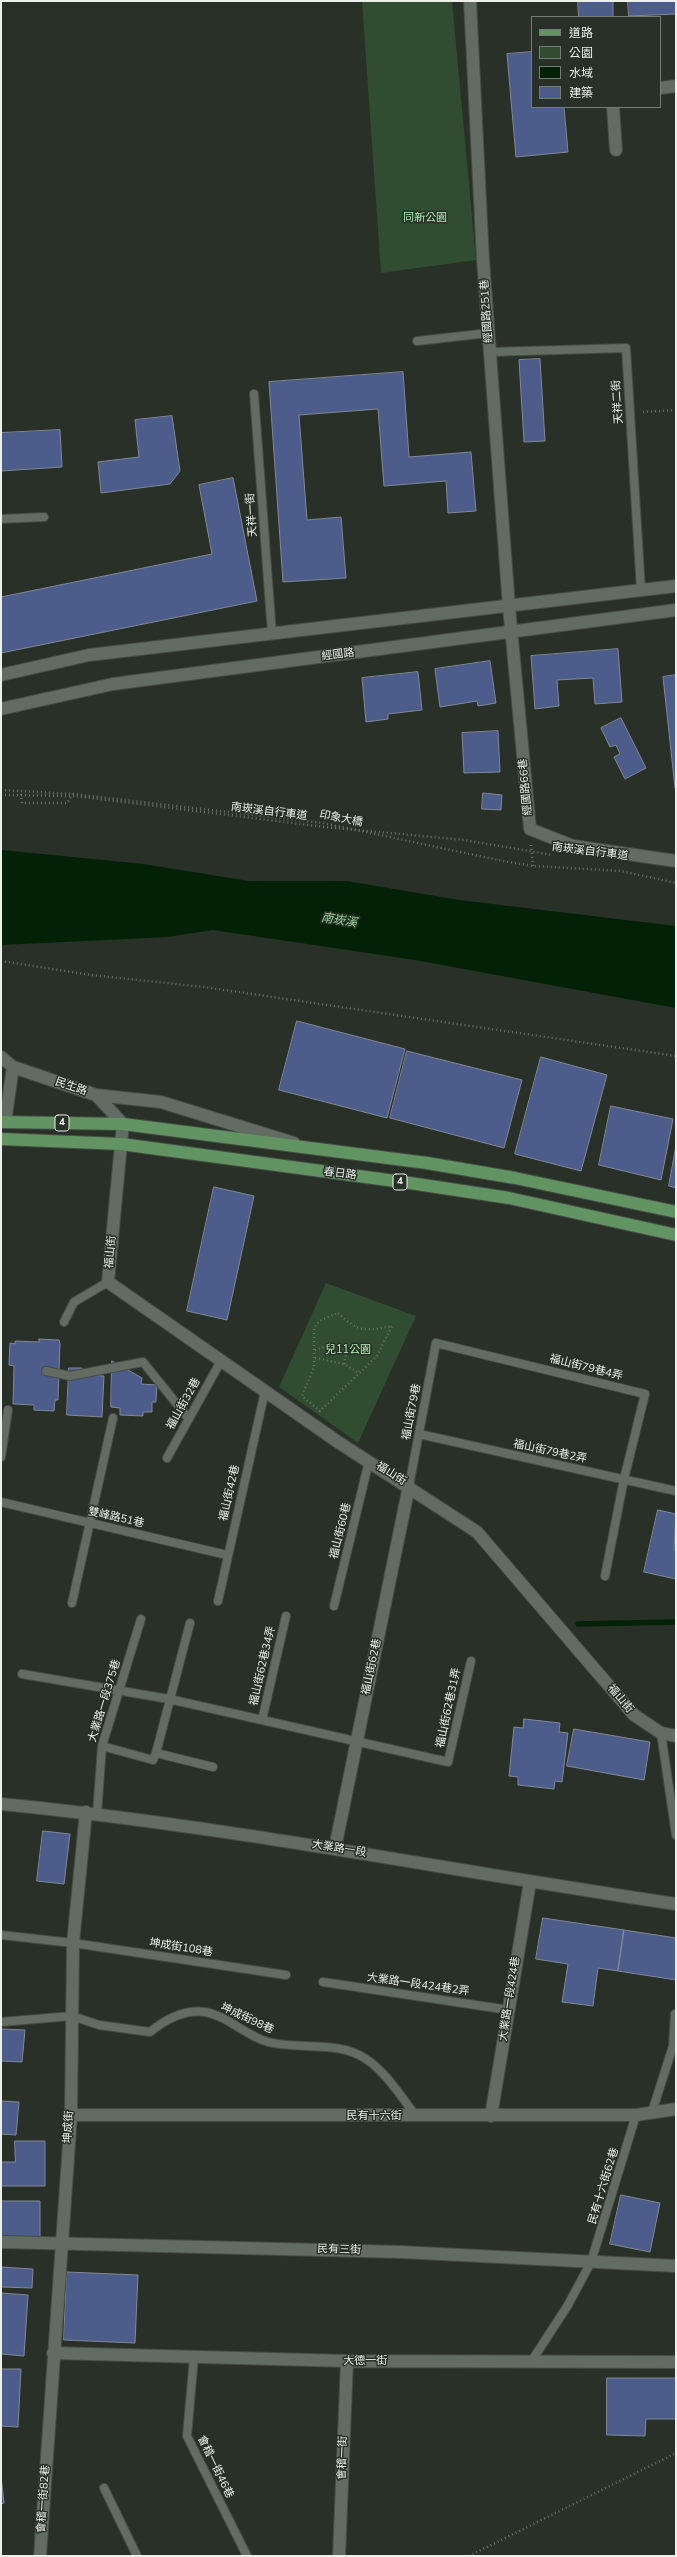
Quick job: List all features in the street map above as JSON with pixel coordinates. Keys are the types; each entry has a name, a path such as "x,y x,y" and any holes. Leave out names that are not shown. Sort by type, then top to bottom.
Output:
{"main road":[{"name":"春日路","path":"3,1122 123,1124 427,1163 508,1177 676,1212"},
{"name":"春日路","path":"1,1139 121,1144 509,1198 676,1235"}],"street":[{"name":"經國路251巷","path":"470,1 490,352 510,620"},
{"path":"661,88 676,86"},
{"path":"613,108 616,150"},
{"path":"1,675 89,655 509,607 676,586"},
{"name":"經國路","path":"1,709 113,684 511,633 676,610"},
{"name":"經國路66巷","path":"510,620 530,829 573,846 676,861"},
{"name":"民生路","path":"1,1057 13,1067 96,1095 123,1124"},
{"path":"1,1139 13,1067"},
{"path":"96,1095 161,1102 316,1149"},
{"path":"121,1144 123,1124"},
{"name":"福山街","path":"121,1144 108,1282 265,1391 477,1532 634,1715 661,1733"},
{"name":"福山街62巷","path":"335,1848 409,1486"},
{"path":"661,1733 676,1736"},
{"name":"大業路一段","path":"1,1804 92,1813 335,1848 530,1882 676,1904"},
{"name":"坤成街","path":"48,2442 70,2115 73,1943 92,1813"},
{"name":"大業路一段424巷","path":"491,2116 530,1882"},
{"name":"民有十六街","path":"70,2115 636,2116 676,2109"},
{"name":"民有三街","path":"1,2242 62,2242 400,2252 676,2266"},
{"name":"大德一街","path":"54,2353 347,2361 676,2362"},
{"name":"會稽一街","path":"339,2556 347,2361"},
{"name":"會稽一街82巷","path":"40,2556 48,2442"}],"lane":[{"path":"417,341 489,333"},
{"name":"天祥二街","path":"490,352 626,348 641,590"},
{"name":"天祥一街","path":"254,394 272,634"},
{"path":"1,519 44,517"},
{"path":"64,1322 74,1302 108,1282"},
{"name":"福山街79巷","path":"409,1486 436,1343"},
{"name":"福山街79巷4弄","path":"436,1343 645,1394 624,1479"},
{"name":"福山街32巷","path":"167,1458 221,1360"},
{"path":"46,1371 70,1376 143,1362 189,1419"},
{"name":"福山街42巷","path":"218,1601 227,1555 265,1391"},
{"path":"1,1457 8,1410"},
{"path":"72,1603 113,1418"},
{"name":"福山街79巷2弄","path":"419,1434 676,1491"},
{"name":"福山街60巷","path":"334,1606 369,1461"},
{"path":"605,1576 624,1479"},
{"name":"雙峰路51巷","path":"1,1502 227,1555"},
{"name":"福山街62巷34弄","path":"262,1720 286,1616"},
{"name":"大業路一段375巷","path":"92,1813 102,1746 121,1690 141,1619"},
{"path":"102,1746 153,1760 190,1623"},
{"name":"福山街62巷31弄","path":"357,1740 448,1762 471,1661"},
{"name":"福山街62巷34弄","path":"22,1674 169,1699 357,1740"},
{"path":"661,1733 676,1835"},
{"path":"156,1753 213,1767"},
{"name":"坤成街108巷","path":"1,1935 73,1943 286,1975"},
{"name":"大業路一段424巷2弄","path":"323,1982 509,2010"},
{"name":"坤成街98巷","path":"72,2016 99,2024 150,2032 162,2022 182,2013 205,2012 228,2021 267,2042 288,2046 340,2049 366,2059 389,2081 416,2116"},
{"path":"652,2112 673,2046 675,2014"},
{"path":"1,2022 72,2016"},
{"name":"民有十六街62巷","path":"531,2362 568,2305 591,2262 636,2116"},
{"name":"會稽一街46巷","path":"194,2357 187,2436 247,2556"},
{"path":"104,2488 137,2556"}],"path":[{"path":"630,413 676,410"},
{"name":"印象大橋","path":"1,790 73,794 324,823 532,866 620,871 676,883"},
{"path":"21,794 22,803 68,803 73,794"},
{"name":"南崁溪自行車道","path":"1,795 21,794 75,796 326,827 464,840 561,856"},
{"path":"531,852 532,866"},
{"path":"1,961 91,975 204,987 676,1056"},
{"path":"338,1313 349,1323 367,1331 392,1326 377,1356 320,1411 302,1396 314,1367 315,1350 314,1328 319,1321 338,1313"},
{"path":"315,1350 332,1345"},
{"path":"344,1364 346,1355"},
{"path":"315,1358 344,1364 358,1373"},
{"path":"469,2556 676,2454"}],"green space":[{"name":"同新公園","path":"362,1 452,1 476,260 381,273"},
{"name":"兒11公園","path":"326,1283 416,1316 358,1443 279,1387"}],"water":[{"name":"南崁溪","path":"1,850 143,864 249,881 347,881 459,900 676,926 676,1008 415,960 213,930 167,937 1,945"}],"building":[{"path":"578,1 613,1 613,16 579,16"},
{"path":"628,1 676,1 676,14 629,16"},
{"path":"531,52 531,108 564,108 568,152 516,157 507,54"},
{"path":"540,359 545,441 524,442 519,360"},
{"path":"403,372 409,457 471,452 476,511 448,513 446,481 384,486 378,409 299,415 307,520 341,517 346,578 283,582 269,382"},
{"path":"172,416 180,471 170,484 101,493 98,462 139,457 135,420"},
{"path":"60,430 62,467 1,471 1,433"},
{"path":"233,478 257,601 1,653 1,597 212,554 199,485"},
{"path":"618,649 622,702 595,704 593,678 557,680 559,706 535,709 531,656"},
{"path":"490,661 496,703 478,706 477,701 440,707 435,669"},
{"path":"418,672 422,710 388,714 388,719 366,722 362,678"},
{"path":"676,675 676,788 675,788 663,677"},
{"path":"621,718 646,768 625,779 614,757 620,754 616,745 610,747 601,728"},
{"path":"498,731 500,772 464,773 462,733"},
{"path":"483,793 502,795 501,810 482,809"},
{"path":"297,1021 405,1049 387,1118 279,1090"},
{"path":"407,1051 522,1080 504,1148 390,1118"},
{"path":"541,1057 607,1075 581,1171 515,1154"},
{"path":"611,1106 673,1119 661,1180 599,1165"},
{"path":"676,1146 676,1188 669,1186"},
{"path":"214,1187 254,1196 227,1320 187,1311"},
{"path":"39,1339 59,1340 60,1343 58,1400 55,1400 54,1411 34,1410 34,1405 13,1404 14,1366 9,1365 10,1343 15,1344 15,1341 39,1342"},
{"path":"112,1361 142,1378 141,1384 157,1385 156,1402 152,1402 152,1412 143,1412 143,1416 120,1415 120,1408 111,1407"},
{"path":"69,1368 82,1368 82,1375 104,1376 102,1417 67,1415"},
{"path":"658,1510 676,1514 674,1550 676,1551 676,1579 644,1572"},
{"path":"524,1719 560,1723 559,1732 568,1733 562,1782 555,1781 554,1789 518,1785 518,1777 509,1776 514,1727 523,1728"},
{"path":"574,1729 650,1742 644,1780 567,1766"},
{"path":"43,1831 70,1834 64,1884 37,1881"},
{"path":"543,1918 624,1930 618,1971 598,1968 593,2006 562,2002 568,1964 536,1959"},
{"path":"624,1930 676,1938 676,1980 618,1971"},
{"path":"1,2029 25,2030 22,2062 1,2061"},
{"path":"1,2101 19,2102 16,2135 1,2134"},
{"path":"15,2141 45,2141 45,2186 1,2186 1,2162 15,2162"},
{"path":"621,2195 660,2203 650,2252 610,2244"},
{"path":"1,2201 40,2201 40,2238 1,2238"},
{"path":"1,2267 33,2269 32,2288 1,2287"},
{"path":"67,2272 138,2275 135,2343 64,2340"},
{"path":"1,2293 28,2295 24,2356 1,2354"},
{"path":"1,2369 21,2369 18,2427 1,2426"},
{"path":"607,2378 676,2378 676,2419 646,2419 645,2436 607,2435"},
{"path":"1,2476 4,2503 1,2504"}],"waterway":[{"path":"578,1624 676,1622"}]}
